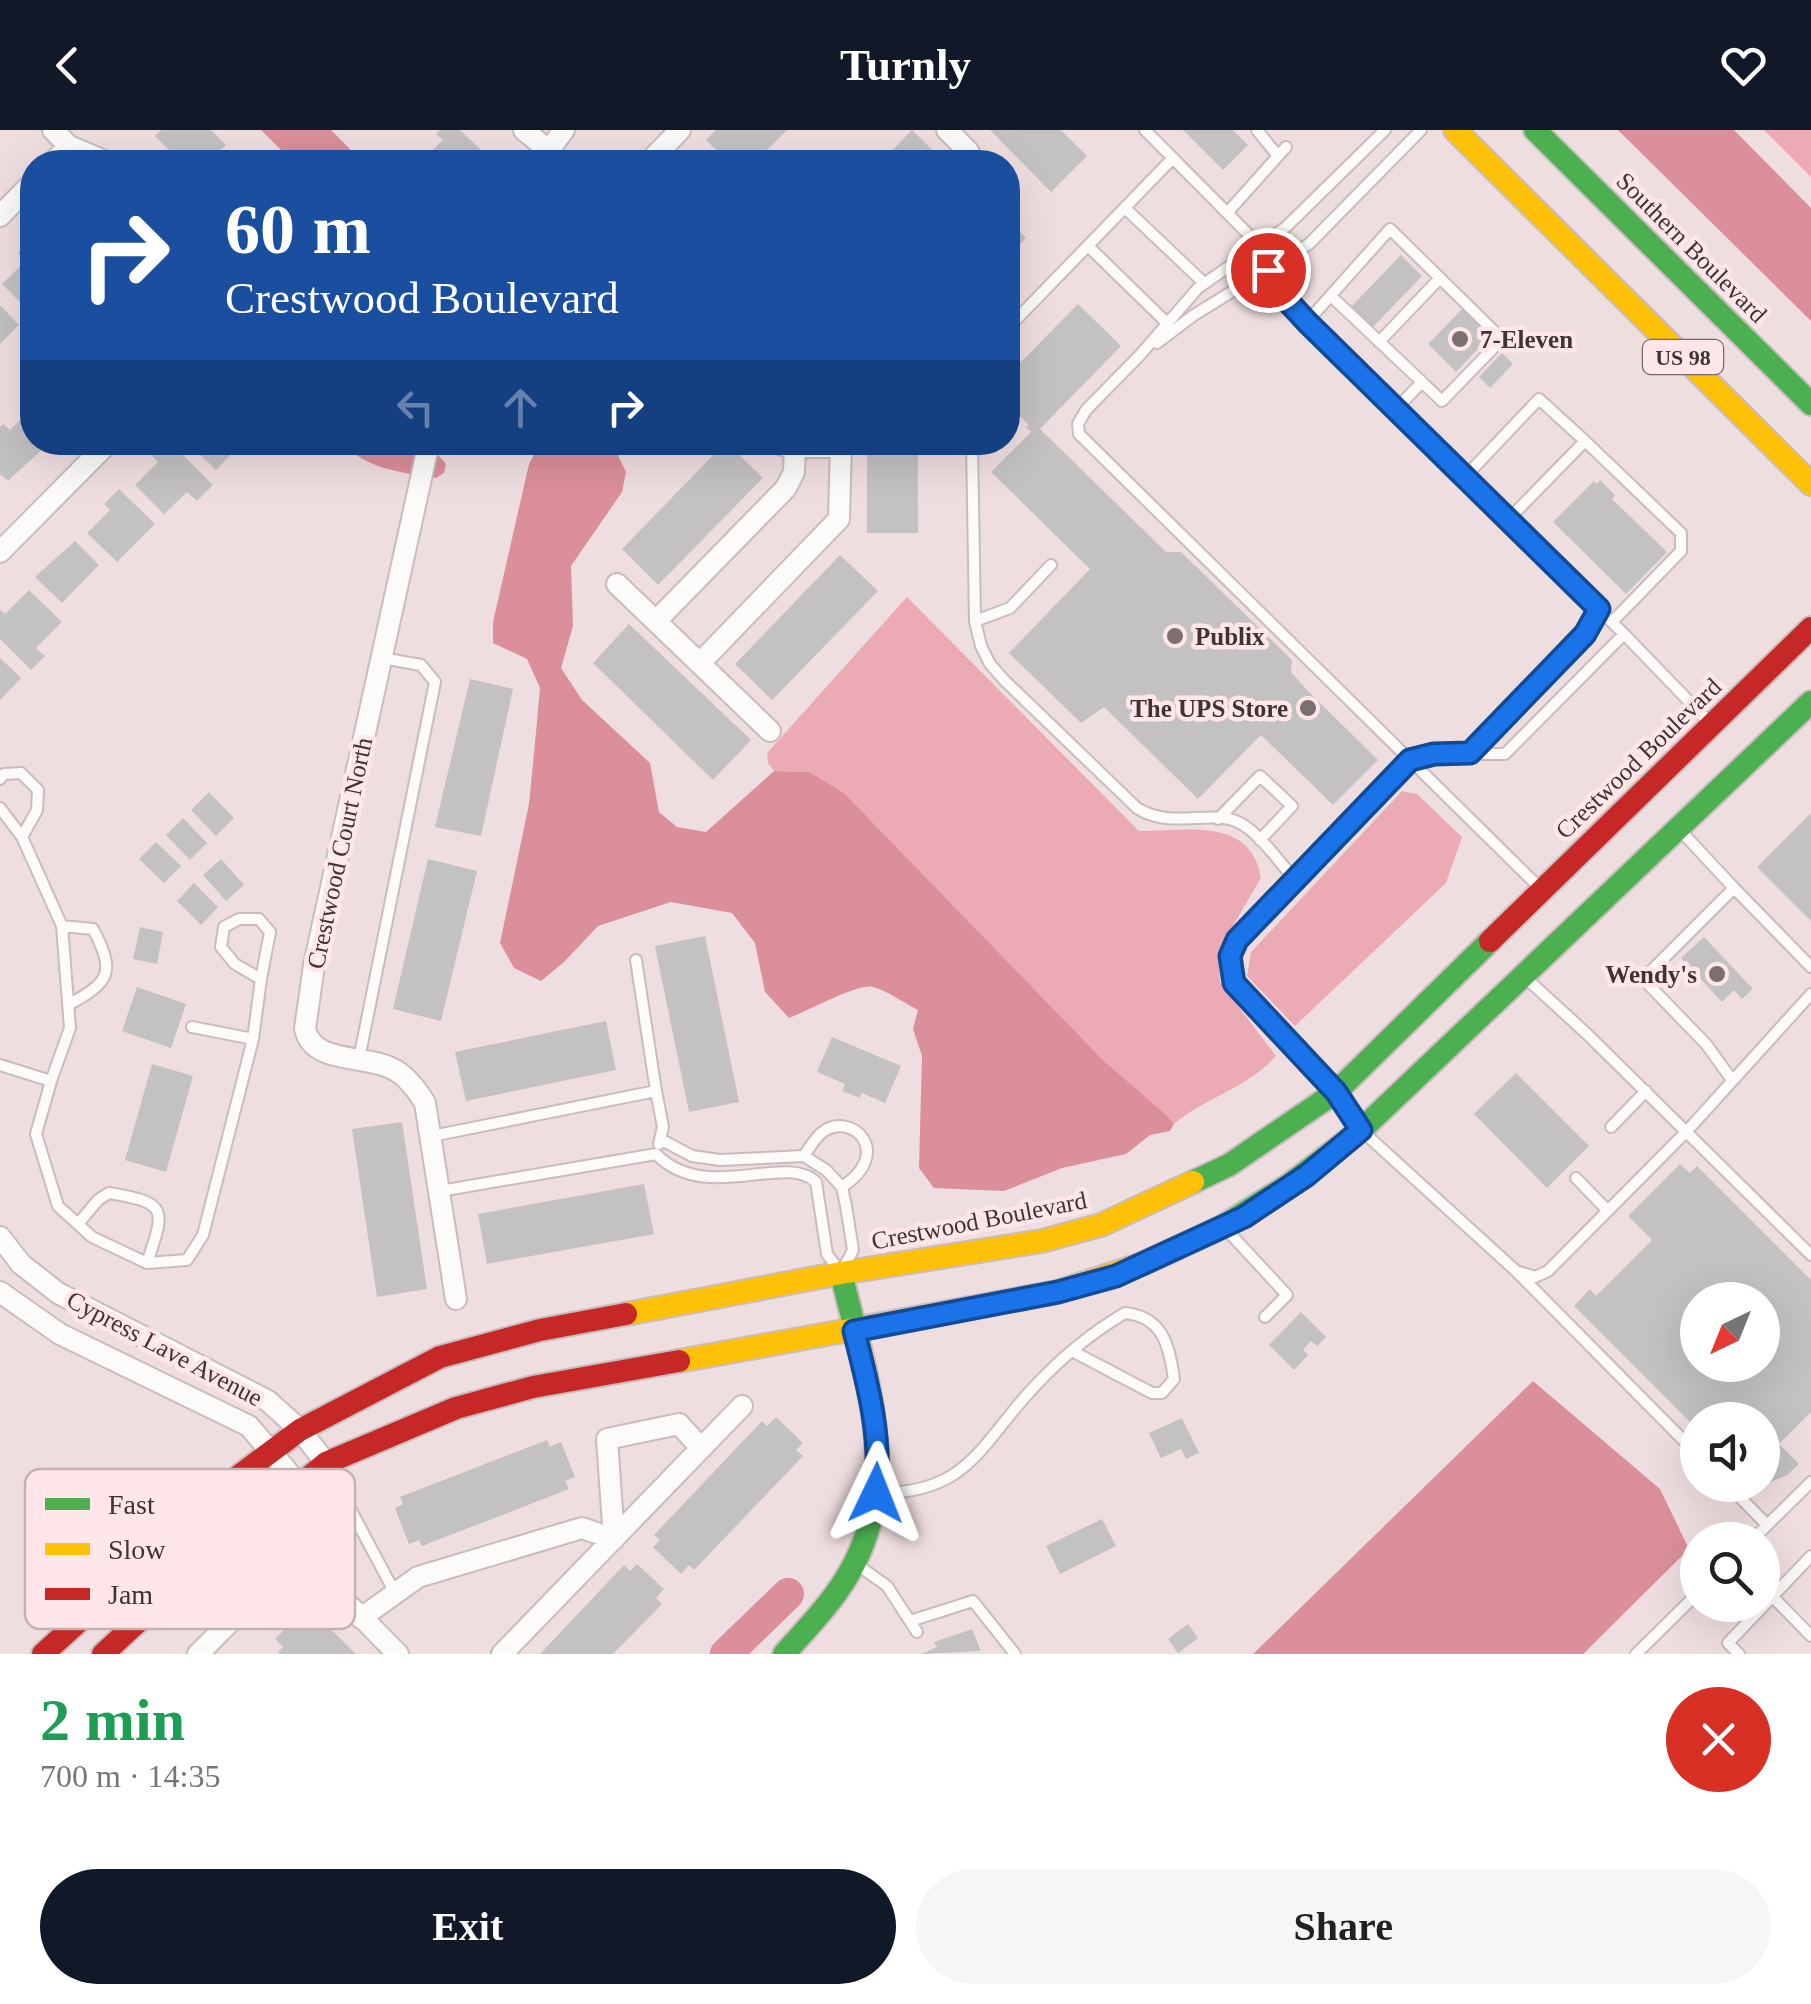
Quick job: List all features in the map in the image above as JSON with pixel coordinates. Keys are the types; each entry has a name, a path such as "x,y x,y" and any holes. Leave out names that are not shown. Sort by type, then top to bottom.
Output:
{"main road":[{"name":"US 98","path":"1455,130 1811,484"},
{"name":"Southern Boulevard","path":"1535,130 1811,404"},
{"path":"1786,379 1811,380"},
{"name":"Crestwood Boulevard","path":"247,1469 300,1430 440,1357 540,1330 842,1273 1042,1241 1101,1225 1229,1165 1336,1092 1811,628"},
{"path":"320,1469 456,1408 533,1387 1058,1292 1116,1276 1224,1227 1307,1175 1361,1130 1811,702"},
{"path":"784,1654 832,1600 854,1563 876,1493 880,1458 874,1414 842,1273"},
{"name":"Crestwood Boulevard","path":"44,1654 71,1629"},
{"path":"103,1654 130,1629"}],"street":[{"path":"53,130 79,150"},
{"path":"524,130 539,150"},
{"path":"549,150 564,130"},
{"path":"660,150 680,130"},
{"path":"946,130 964,150"},
{"path":"65,150 69,146"},
{"path":"0,216 20,195"},
{"path":"0,552 96,455"},
{"name":"Crestwood Court North","path":"426,455 314,965 304,1029 307,1039 323,1052 394,1069 425,1103 456,1300"},
{"path":"656,621 786,488 794,472 794,455"},
{"path":"700,663 840,519 841,455"},
{"path":"617,584 770,731"},
{"name":"Cypress Lave Avenue","path":"0,1237 21,1264 58,1293 268,1401 300,1430 326,1464"},
{"name":"Cypress Lave Avenue","path":"0,1292 60,1334 250,1426 286,1469"},
{"path":"502,1654 742,1406"},
{"path":"614,1538 607,1439 679,1424 701,1448"},
{"path":"361,1618 418,1577 582,1528 614,1538"},
{"path":"355,1613 398,1654"},
{"path":"198,1654 225,1629"}],"lane":[{"path":"1144,130 1228,212 1284,297 1307,322 1711,724"},
{"path":"1228,212 1282,152 1257,130"},
{"path":"1385,130 1286,227 1204,283 1086,410 1078,424 1078,434 1542,890"},
{"path":"1140,355 1194,314 1309,244 1421,130"},
{"path":"1020,316 1173,158"},
{"path":"1126,209 1204,283"},
{"path":"1307,322 1390,229 1502,339 1442,400 1331,296"},
{"path":"1089,247 1167,322"},
{"path":"1379,342 1440,278"},
{"path":"1395,410 1422,382"},
{"path":"1464,478 1539,399 1681,533 1681,552 1612,622"},
{"path":"1507,521 1585,441"},
{"path":"972,455 975,621 990,664 1137,808 1150,816 1165,818 1234,820 1260,840 1294,878"},
{"path":"975,621 1010,608 1051,565"},
{"path":"1470,753 1585,634 1599,609"},
{"path":"1624,634 1505,754 1434,754 1410,760 1237,940 1230,956 1230,971 1248,1000 1336,1092 1361,1130 1516,1271 1680,1436"},
{"path":"359,1060 435,682 421,665 382,658"},
{"path":"0,778 21,773 38,790 37,810 22,838"},
{"path":"1218,819 1260,776 1292,806 1260,840"},
{"path":"0,808 22,838 62,926 70,1028 36,1134 58,1206 92,1237 147,1263 187,1260 203,1236 252,1039 270,932 259,919 239,920 224,927 221,947 235,964 261,978"},
{"path":"1678,828 1811,967"},
{"path":"1732,1080 1706,1044 1643,979 1734,888"},
{"path":"62,926 93,929 103,949 107,970 98,989 68,1005"},
{"path":"636,960 664,1127 656,1154"},
{"path":"1523,976 1811,1255"},
{"path":"1516,1271 1535,1276 1548,1271 1687,1131 1811,994"},
{"path":"192,1027 252,1039"},
{"path":"0,1065 51,1081"},
{"path":"432,1136 656,1091"},
{"path":"1611,1127 1646,1091"},
{"path":"804,1156 823,1131 843,1126 864,1138 867,1163 856,1178 842,1187"},
{"path":"656,1154 671,1170 710,1178 794,1172 810,1177 816,1182 827,1254 842,1273 852,1250 842,1187 826,1170 804,1156 715,1160 692,1156 660,1138"},
{"path":"440,1190 656,1154"},
{"path":"710,1178 715,1160"},
{"path":"1576,1178 1608,1211"},
{"path":"78,1224 98,1200 110,1193 146,1199 156,1205 160,1222 147,1263"},
{"path":"1224,1227 1286,1295 1265,1318"},
{"path":"876,1493 936,1486 966,1466 1032,1389 1072,1350 1125,1313 1152,1320 1161,1332 1174,1379 1162,1393 1152,1394 1072,1350"},
{"path":"326,1464 329,1469"},
{"path":"1770,1522 1811,1482"},
{"path":"1745,1502 1764,1522"},
{"path":"355,1519 395,1594"},
{"path":"1780,1588 1811,1556"},
{"path":"854,1563 887,1586 917,1632"},
{"path":"910,1621 973,1600 1015,1654"},
{"path":"1780,1604 1811,1636"},
{"path":"1636,1654 1680,1611"},
{"path":"1717,1654 1748,1622"},
{"path":"1728,1643 1739,1654"}],"shaded area":[{"path":"261,130 331,130 351,150 281,150"},
{"path":"1618,130 1734,130 1811,208 1811,321"},
{"path":"1764,130 1811,130 1811,177"},
{"path":"356,455 438,455 446,464 444,473 436,478"},
{"path":"534,455 618,455 626,472 622,492 571,566 573,626 561,668 582,700 650,763 659,812 677,827 706,832 774,771 810,772 844,793 1104,1061 1165,1114 1174,1124 1170,1131 1150,1135 1126,1154 1062,1168 1004,1191 934,1188 919,1168 922,1056 913,1029 918,1010 890,994 866,987 789,1018 765,992 755,943 732,913 671,902 598,926 541,981 514,968 500,943 529,804 540,688 527,659 493,643 493,622"},
{"path":"907,597 1139,831 1214,831 1244,844 1255,858 1261,878 1218,951 1220,982 1276,1056 1253,1076 1174,1124 1104,1061 844,793 810,772 774,771 768,763 767,753"},
{"path":"1402,791 1417,794 1462,837 1446,883 1295,1026 1247,976 1251,952"},
{"path":"1533,1381 1660,1489 1680,1530 1680,1558 1583,1654 1253,1654"}],"building":[{"path":"161,130 211,130 226,145 221,150 169,150 155,136"},
{"path":"440,130 460,130 481,150 433,150 443,140 436,134"},
{"path":"716,130 787,130 767,150 716,150 706,140"},
{"path":"912,130 933,150 893,150"},
{"path":"990,130 1061,130 1087,156 1051,192 1020,160 1020,150 1010,150"},
{"path":"1183,130 1233,130 1248,145 1223,170"},
{"path":"1401,255 1422,276 1372,328 1350,308"},
{"path":"20,267 20,302 2,284"},
{"path":"1078,304 1121,346 1040,429 1166,552 1181,552 1292,660 1291,672 1378,760 1333,805 1261,735 1198,799 1104,707 1081,723 1009,653 1090,569 991,472 1008,455 1020,455 1020,443 1031,432 1020,416 1020,363"},
{"path":"0,305 19,325 0,344"},
{"name":"7-Eleven","path":"1464,307 1492,334 1456,372 1428,344"},
{"path":"1502,353 1513,364 1490,388 1479,377"},
{"path":"20,420 20,455 36,455 8,481 0,474 0,427 3,424 10,430"},
{"path":"183,455 213,485 197,501 187,492 164,514 135,485 158,462 152,456"},
{"path":"200,455 230,455 216,470"},
{"path":"713,455 739,455 763,478 658,585 622,549"},
{"path":"867,455 918,455 918,533 867,533"},
{"path":"1600,480 1615,495 1612,499 1667,552 1626,594 1553,522 1594,481 1597,484"},
{"path":"119,489 155,524 117,562 87,533 110,510 104,504"},
{"path":"75,541 99,565 62,603 35,577"},
{"path":"840,555 878,591 772,700 735,664"},
{"path":"29,590 62,622 36,648 45,656 31,670 0,639 0,610 5,614"},
{"path":"629,624 751,740 713,780 593,663"},
{"path":"0,658 21,678 0,700"},
{"path":"470,679 513,689 481,836 435,827"},
{"path":"209,792 234,818 216,836 191,810"},
{"path":"1811,813 1811,921 1757,867"},
{"path":"183,818 207,843 190,860 166,835"},
{"path":"156,842 181,866 164,883 139,859"},
{"path":"221,859 244,885 226,901 203,875"},
{"path":"428,859 477,871 441,1021 393,1009"},
{"path":"194,883 218,907 201,925 177,901"},
{"path":"140,927 163,932 157,964 133,959"},
{"path":"705,936 739,1102 689,1112 655,946"},
{"name":"Wendy's","path":"1704,937 1753,989 1742,999 1734,990 1722,1002 1681,958"},
{"path":"137,987 186,1004 171,1048 122,1031"},
{"path":"606,1021 616,1070 466,1101 455,1052"},
{"path":"832,1037 901,1066 885,1103 862,1093 860,1098 842,1091 845,1084 817,1072"},
{"path":"152,1064 193,1076 166,1172 125,1160"},
{"path":"1516,1073 1589,1146 1547,1188 1474,1114"},
{"path":"402,1122 427,1289 377,1297 352,1129"},
{"path":"1680,1164 1690,1173 1697,1166 1811,1280 1811,1412 1780,1443 1780,1402 1680,1402 1680,1412 1574,1306 1590,1289 1596,1296 1652,1240 1628,1216"},
{"path":"644,1184 654,1234 487,1264 478,1214"},
{"path":"1301,1312 1326,1337 1317,1346 1311,1341 1303,1350 1308,1355 1294,1370 1269,1345"},
{"path":"776,1417 803,1443 796,1450 803,1456 694,1570 689,1565 681,1574 653,1547 660,1540 654,1535 762,1421 767,1426"},
{"path":"1182,1418 1199,1453 1186,1459 1181,1449 1161,1458 1149,1433"},
{"path":"547,1440 550,1447 561,1442 575,1477 565,1481 569,1489 422,1546 419,1540 409,1544 395,1508 403,1504 400,1497"},
{"path":"1780,1445 1799,1464 1780,1478"},
{"path":"1102,1519 1116,1546 1060,1574 1046,1546"},
{"path":"637,1564 664,1589 656,1598 662,1604 613,1654 540,1654 624,1565 630,1571"},
{"path":"1188,1624 1198,1638 1178,1653 1168,1639"},
{"path":"285,1629 330,1629 356,1654 280,1654 283,1647 275,1639"},
{"path":"972,1629 981,1651 921,1654 937,1647 934,1642"}],"waterway":[{"path":"726,1654 788,1594"}],"traffic: fast":[{"path":"1535,130 1811,404"},
{"path":"1220,1228 1290,1184 1361,1130 1811,702"},
{"path":"1193,1182 1229,1165 1336,1092 1490,941"},
{"path":"784,1654 822,1611 854,1564 868,1529 875,1493 874,1419 841,1273"}],"traffic: slow":[{"path":"1455,130 1811,484"},
{"path":"626,1314 841,1273 1042,1241 1101,1225 1193,1182"},
{"path":"679,1361 1057,1292 1142,1264 1220,1228"}],"traffic: jam":[{"path":"1490,941 1811,628"},
{"path":"248,1469 300,1430 440,1357 540,1330 626,1314"},
{"path":"319,1469 456,1408 533,1387 679,1361"},
{"path":"43,1654 71,1629"},
{"path":"103,1654 130,1629"}],"place":[{"name":"7-Eleven","path":"1460,339"},
{"name":"Publix","path":"1175,636"},
{"name":"The UPS Store","path":"1308,708"},
{"name":"Wendy's","path":"1717,974"}],"route":[{"path":"876,1493 880,1458 854,1331 1058,1292 1116,1276 1244,1217 1307,1175 1361,1130 1336,1092 1234,983 1230,956 1237,940 1410,760 1434,754 1470,753 1585,634 1599,609 1307,322 1284,297 1268,270"}]}
